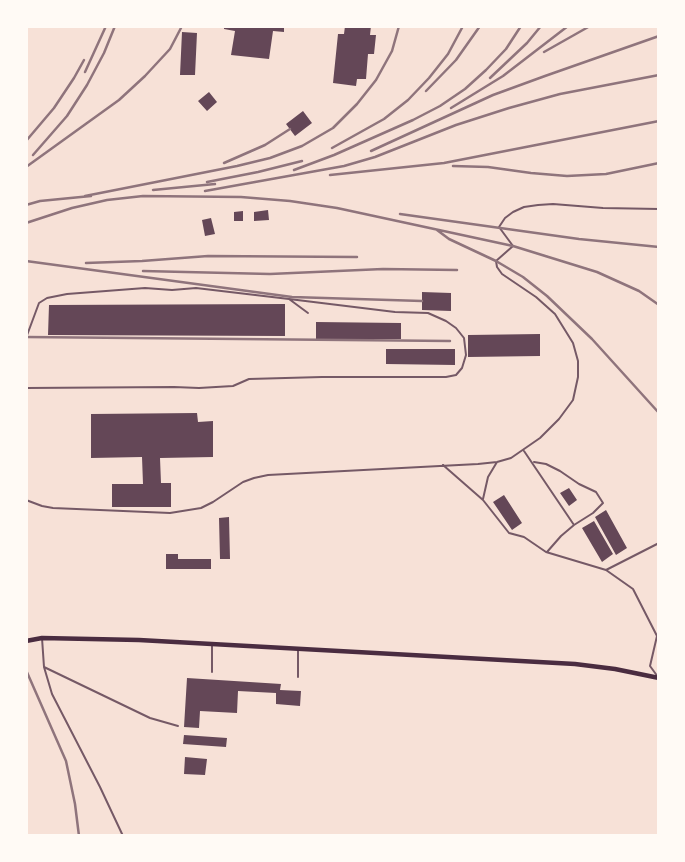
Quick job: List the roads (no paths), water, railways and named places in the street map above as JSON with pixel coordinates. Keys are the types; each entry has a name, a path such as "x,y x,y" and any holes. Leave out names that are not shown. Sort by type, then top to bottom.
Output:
{"main road":[{"path":"26,641 42,638 138,640 575,664 615,669 659,678"}],"lane":[{"path":"26,500 53,508 170,514 200,508 213,502 243,482 268,475 497,462 511,458 540,438 559,419 573,400 578,377 578,361 573,343 555,314 502,274 497,267 496,261 513,246 500,227 505,218 524,207 553,204 603,208 659,209"},
{"path":"26,338 39,303 47,298 67,294 145,288 172,290 196,288 395,312 428,313 456,328 464,338 466,354 462,368 456,375 446,377 249,379 233,386 199,388 26,388"},
{"path":"289,299 308,313"},
{"path":"524,450 574,525"},
{"path":"483,500 488,477 497,462"},
{"path":"532,462 546,464 560,471 579,484 596,492 603,503 593,513 561,536 546,552"},
{"path":"443,465 483,500 509,533 524,538 546,552 606,570 633,589 657,636 650,666 659,678"},
{"path":"606,570 659,543"},
{"path":"42,638 44,668 52,694 123,836"},
{"path":"212,644 212,672"},
{"path":"298,649 298,677"},
{"path":"44,668 150,718 178,726"}],"railway":[{"path":"85,72 106,26"},
{"path":"33,155 67,116 87,85 104,53 115,26"},
{"path":"26,167 119,100 170,49 182,26"},
{"path":"85,196 237,166 270,158 302,146 333,128 357,104 376,80 392,51 399,26"},
{"path":"332,148 384,119 408,100 448,54 463,26"},
{"path":"426,91 456,60 480,26"},
{"path":"294,170 334,155 440,106 465,89 486,70 506,49 521,26"},
{"path":"490,78 527,43 541,26"},
{"path":"451,108 503,76 568,26"},
{"path":"544,52 590,26"},
{"path":"371,151 493,95 659,36"},
{"path":"26,141 54,108 84,60"},
{"path":"205,191 344,166 375,157 456,125 509,108 560,94 659,75"},
{"path":"330,175 444,163 659,121"},
{"path":"224,163 265,145 290,129"},
{"path":"207,182 302,161"},
{"path":"453,166 488,167 567,176 606,174 659,163"},
{"path":"153,190 215,184"},
{"path":"26,205 40,201 91,196"},
{"path":"26,223 72,208 107,200 143,196 241,197 290,201 337,208 513,246 597,272 639,291 659,305"},
{"path":"400,214 579,239 659,247"},
{"path":"437,230 449,239 496,261 523,277 547,296 592,339 659,413"},
{"path":"86,263 208,256 357,257"},
{"path":"26,261 292,297 422,301"},
{"path":"143,271 270,274 383,269 457,270"},
{"path":"26,337 450,341"},
{"path":"26,670 66,761 75,804 79,836"}]}
